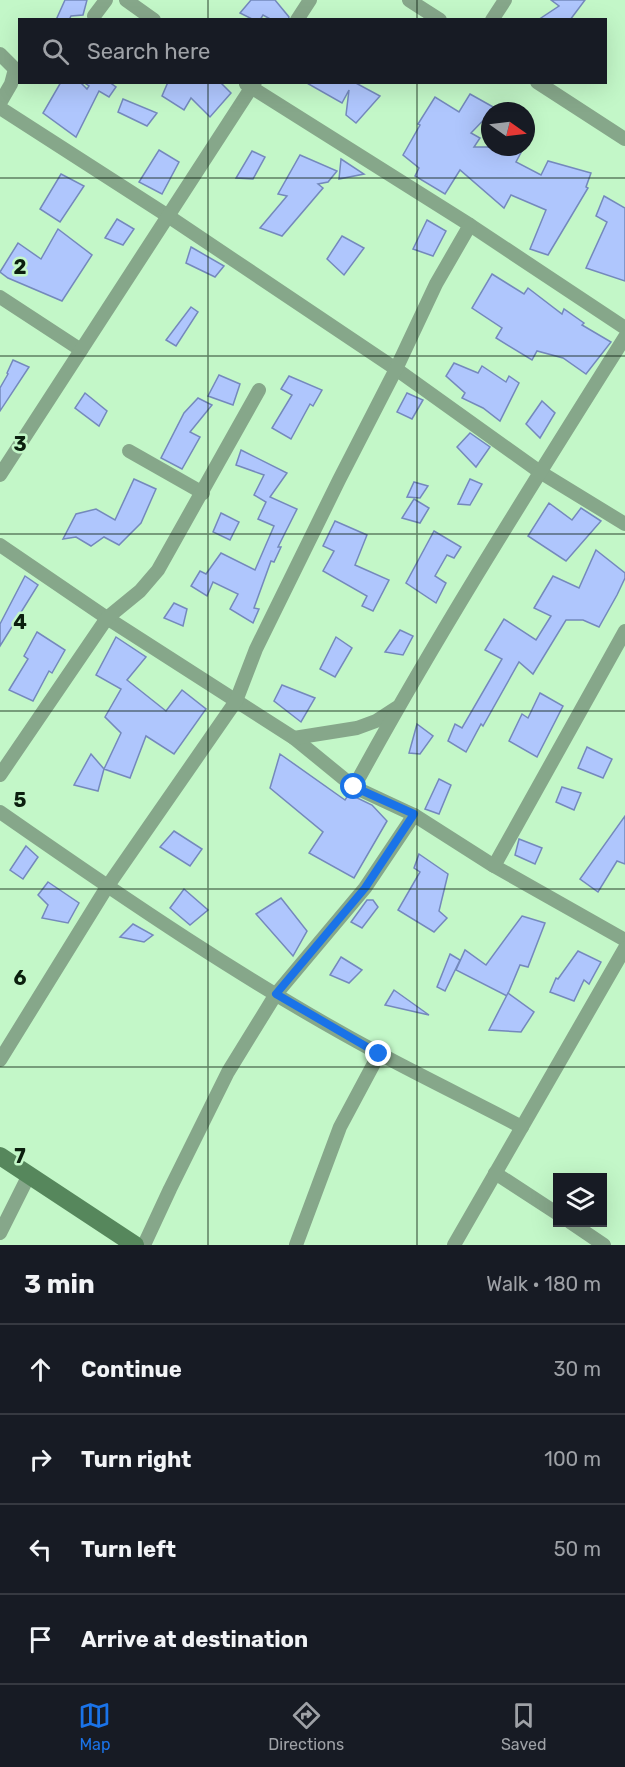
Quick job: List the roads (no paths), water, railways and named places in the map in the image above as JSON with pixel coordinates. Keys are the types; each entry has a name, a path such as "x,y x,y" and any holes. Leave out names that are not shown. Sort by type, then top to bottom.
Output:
{"street":[{"path":"94,16 106,0"},
{"path":"126,0 151,18"},
{"path":"298,18 310,0"},
{"path":"409,0 437,18"},
{"path":"493,18 505,0"},
{"path":"0,54 15,69 11,84 0,103"},
{"path":"0,475 168,216 250,84 625,328"},
{"path":"540,84 625,139"},
{"path":"0,108 168,216 396,369 540,472 625,525"},
{"path":"0,1060 107,887 236,701 261,638 396,369 436,284 470,225"},
{"path":"0,297 81,350"},
{"path":"354,787 398,707 540,472 625,337"},
{"path":"0,776 107,618 140,591 158,570 259,390"},
{"path":"129,451 203,493"},
{"path":"0,545 107,618 294,738 354,787 414,814 494,866 625,940"},
{"path":"494,866 625,631"},
{"path":"294,738 357,728 376,721 398,707"},
{"path":"0,812 107,887 276,994 379,1054 522,1126"},
{"path":"144,1245 228,1072 276,994 365,888 414,814"},
{"path":"454,1245 625,948"},
{"path":"296,1245 340,1127 379,1054"},
{"path":"0,1156 135,1245"},
{"path":"495,1173 553,1211"},
{"path":"0,1233 29,1175"},
{"path":"577,1227 604,1245"}]}
